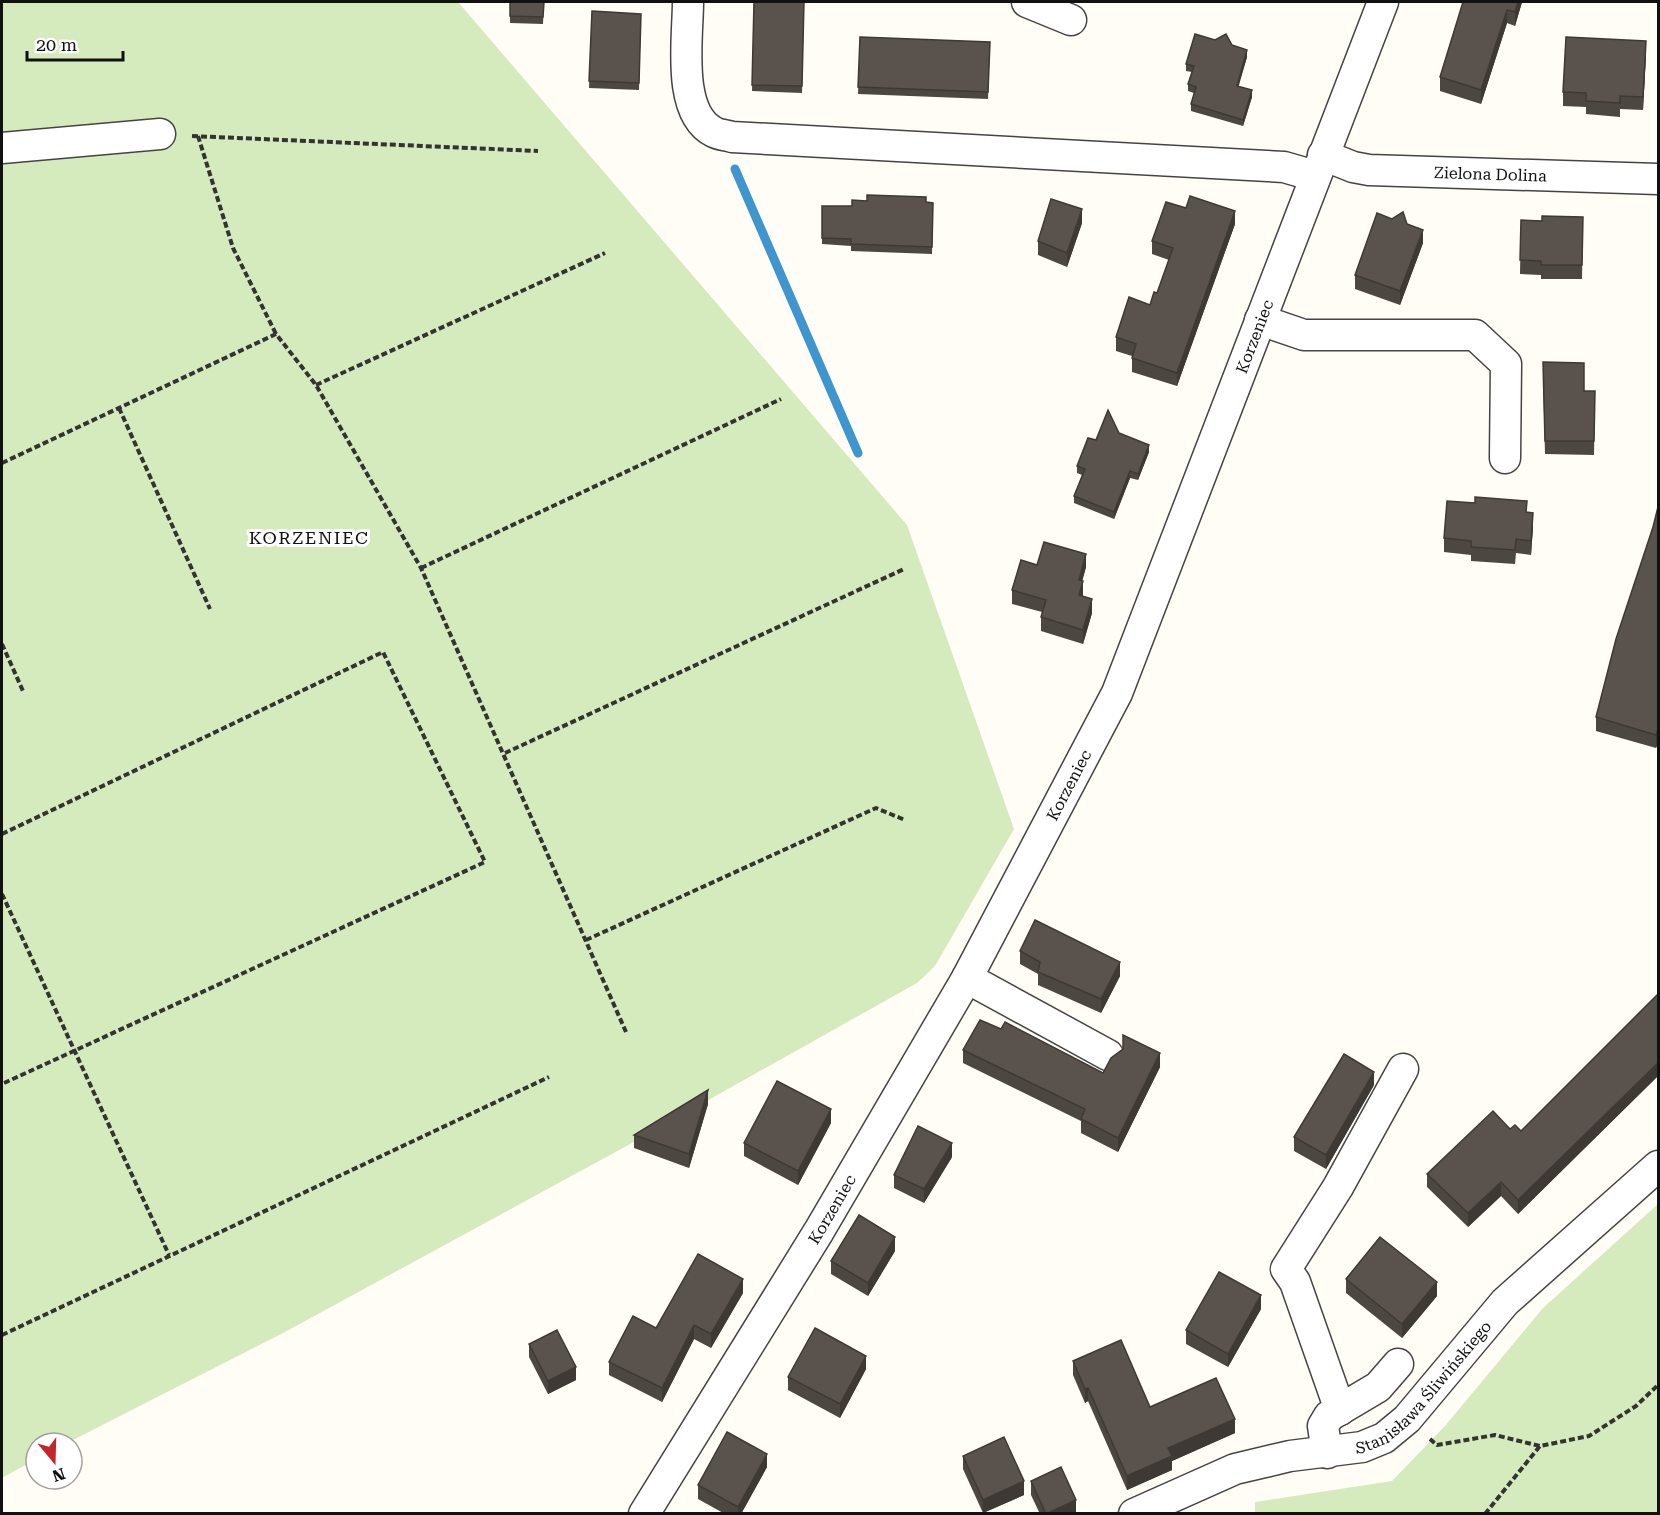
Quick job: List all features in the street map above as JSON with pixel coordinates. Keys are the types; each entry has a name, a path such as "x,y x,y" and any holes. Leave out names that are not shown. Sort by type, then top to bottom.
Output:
{"street":[{"name":"Zielona Dolina","path":"688,2 687,82 690,97 699,119 713,132 732,137 1284,167 1353,167 1369,170 1659,179"},
{"path":"1027,2 1071,21"},
{"name":"Korzeniec","path":"644,1514 819,1231 967,978 1117,693 1383,2"},
{"path":"2,148 160,134"},
{"path":"1260,320 1304,335 1475,335 1506,364 1504,458"},
{"path":"967,978 1108,1055"},
{"path":"1340,1410 1295,1282 1286,1269 1338,1187 1403,1069"},
{"name":"Stanisława Śliwińskiego","path":"1134,1514 1235,1469 1290,1456 1362,1448 1384,1438 1407,1419 1505,1302 1659,1166"},
{"path":"1327,1453 1323,1426 1329,1416 1378,1387 1398,1364"}],"path":[{"path":"160,134 538,151"},
{"path":"198,136 233,248 276,334 316,385 422,568 626,1032"},
{"path":"316,385 605,254"},
{"path":"2,464 276,334"},
{"path":"422,568 781,399"},
{"path":"119,408 210,609"},
{"path":"505,753 904,569"},
{"path":"2,644 23,691"},
{"path":"2,834 383,652 485,862 2,1084"},
{"path":"586,940 876,808 905,820"},
{"path":"2,894 169,1256"},
{"path":"2,1335 549,1077"},
{"path":"1407,1419 1437,1445 1495,1436 1540,1446 1590,1436 1636,1406 1659,1385"},
{"path":"1485,1514 1540,1446"}],"green space":[{"path":"2,2 458,2 907,525 1014,829 935,966 917,983 623,1148 283,1333 84,1434 84,1431 24,1431 24,1466 2,1478"},
{"path":"1658,1204 1658,1513 1255,1513 1255,1502 1392,1481 1445,1426 1543,1308"}],"building":[{"path":"510,2 544,2 543,17 510,16"},
{"path":"754,2 804,2 802,86 752,85"},
{"path":"1463,2 1518,2 1515,12 1507,10 1481,90 1440,77"},
{"path":"592,11 641,14 639,83 589,81"},
{"path":"1195,34 1215,40 1226,34 1232,45 1247,50 1237,86 1252,90 1243,120 1191,104 1196,87 1188,84 1194,66 1186,64"},
{"path":"860,37 990,42 988,92 858,87"},
{"path":"1566,37 1646,41 1643,97 1620,96 1620,103 1586,101 1586,93 1563,92"},
{"path":"867,195 926,197 926,202 933,203 932,247 851,244 851,239 822,238 822,206 852,206 852,200 867,201"},
{"path":"1190,196 1235,211 1177,373 1132,358 1136,344 1116,337 1129,297 1150,305 1154,292 1157,293 1173,248 1152,241 1166,202 1186,208"},
{"path":"1051,199 1082,209 1067,253 1038,241"},
{"path":"1403,212 1407,224 1423,230 1400,291 1355,275 1377,213 1392,219"},
{"path":"1542,216 1583,217 1582,265 1541,265 1541,261 1520,260 1521,220 1542,221"},
{"path":"1543,362 1584,363 1584,391 1595,391 1594,441 1545,441"},
{"path":"1108,410 1119,433 1149,445 1138,474 1130,471 1114,512 1074,496 1085,469 1077,466 1088,438 1096,440"},
{"path":"1475,497 1527,501 1526,512 1533,513 1531,541 1516,539 1515,550 1471,547 1471,541 1444,538 1447,501 1475,503"},
{"path":"1659,503 1659,726 1656,735 1596,717 1616,639"},
{"path":"1044,542 1086,554 1079,580 1083,581 1079,595 1092,599 1083,630 1041,617 1046,600 1012,590 1021,560 1037,565"},
{"path":"1035,920 1120,962 1101,999 1038,972 1040,962 1020,951"},
{"path":"1659,993 1659,1062 1518,1200 1501,1182 1468,1213 1427,1174 1493,1111 1510,1129 1515,1125 1521,1131"},
{"path":"980,1020 1001,1029 1005,1022 1103,1073 1111,1058 1123,1049 1123,1035 1160,1053 1118,1138 1081,1119 1085,1109 963,1050"},
{"path":"1344,1054 1374,1072 1326,1155 1294,1137"},
{"path":"777,1081 831,1109 798,1171 744,1143"},
{"path":"708,1090 689,1154 634,1135"},
{"path":"918,1126 952,1143 924,1189 894,1175"},
{"path":"859,1215 895,1237 868,1283 831,1261"},
{"path":"1380,1237 1437,1282 1402,1324 1346,1279"},
{"path":"698,1254 743,1279 711,1334 694,1325 662,1388 609,1362 633,1316 656,1328"},
{"path":"1219,1272 1261,1295 1228,1354 1186,1330"},
{"path":"815,1328 866,1356 840,1404 788,1377"},
{"path":"557,1330 576,1367 548,1381 529,1344"},
{"path":"1121,1340 1150,1407 1216,1378 1235,1419 1168,1448 1172,1456 1127,1476 1088,1388 1085,1389 1073,1361"},
{"path":"727,1432 767,1454 738,1507 698,1485"},
{"path":"1004,1437 1024,1481 983,1500 963,1456"},
{"path":"1061,1467 1076,1500 1046,1514 1031,1481"}],"waterway":[{"path":"735,169 858,453"}],"district":[{"name":"KORZENIEC","path":"309,537"}]}
